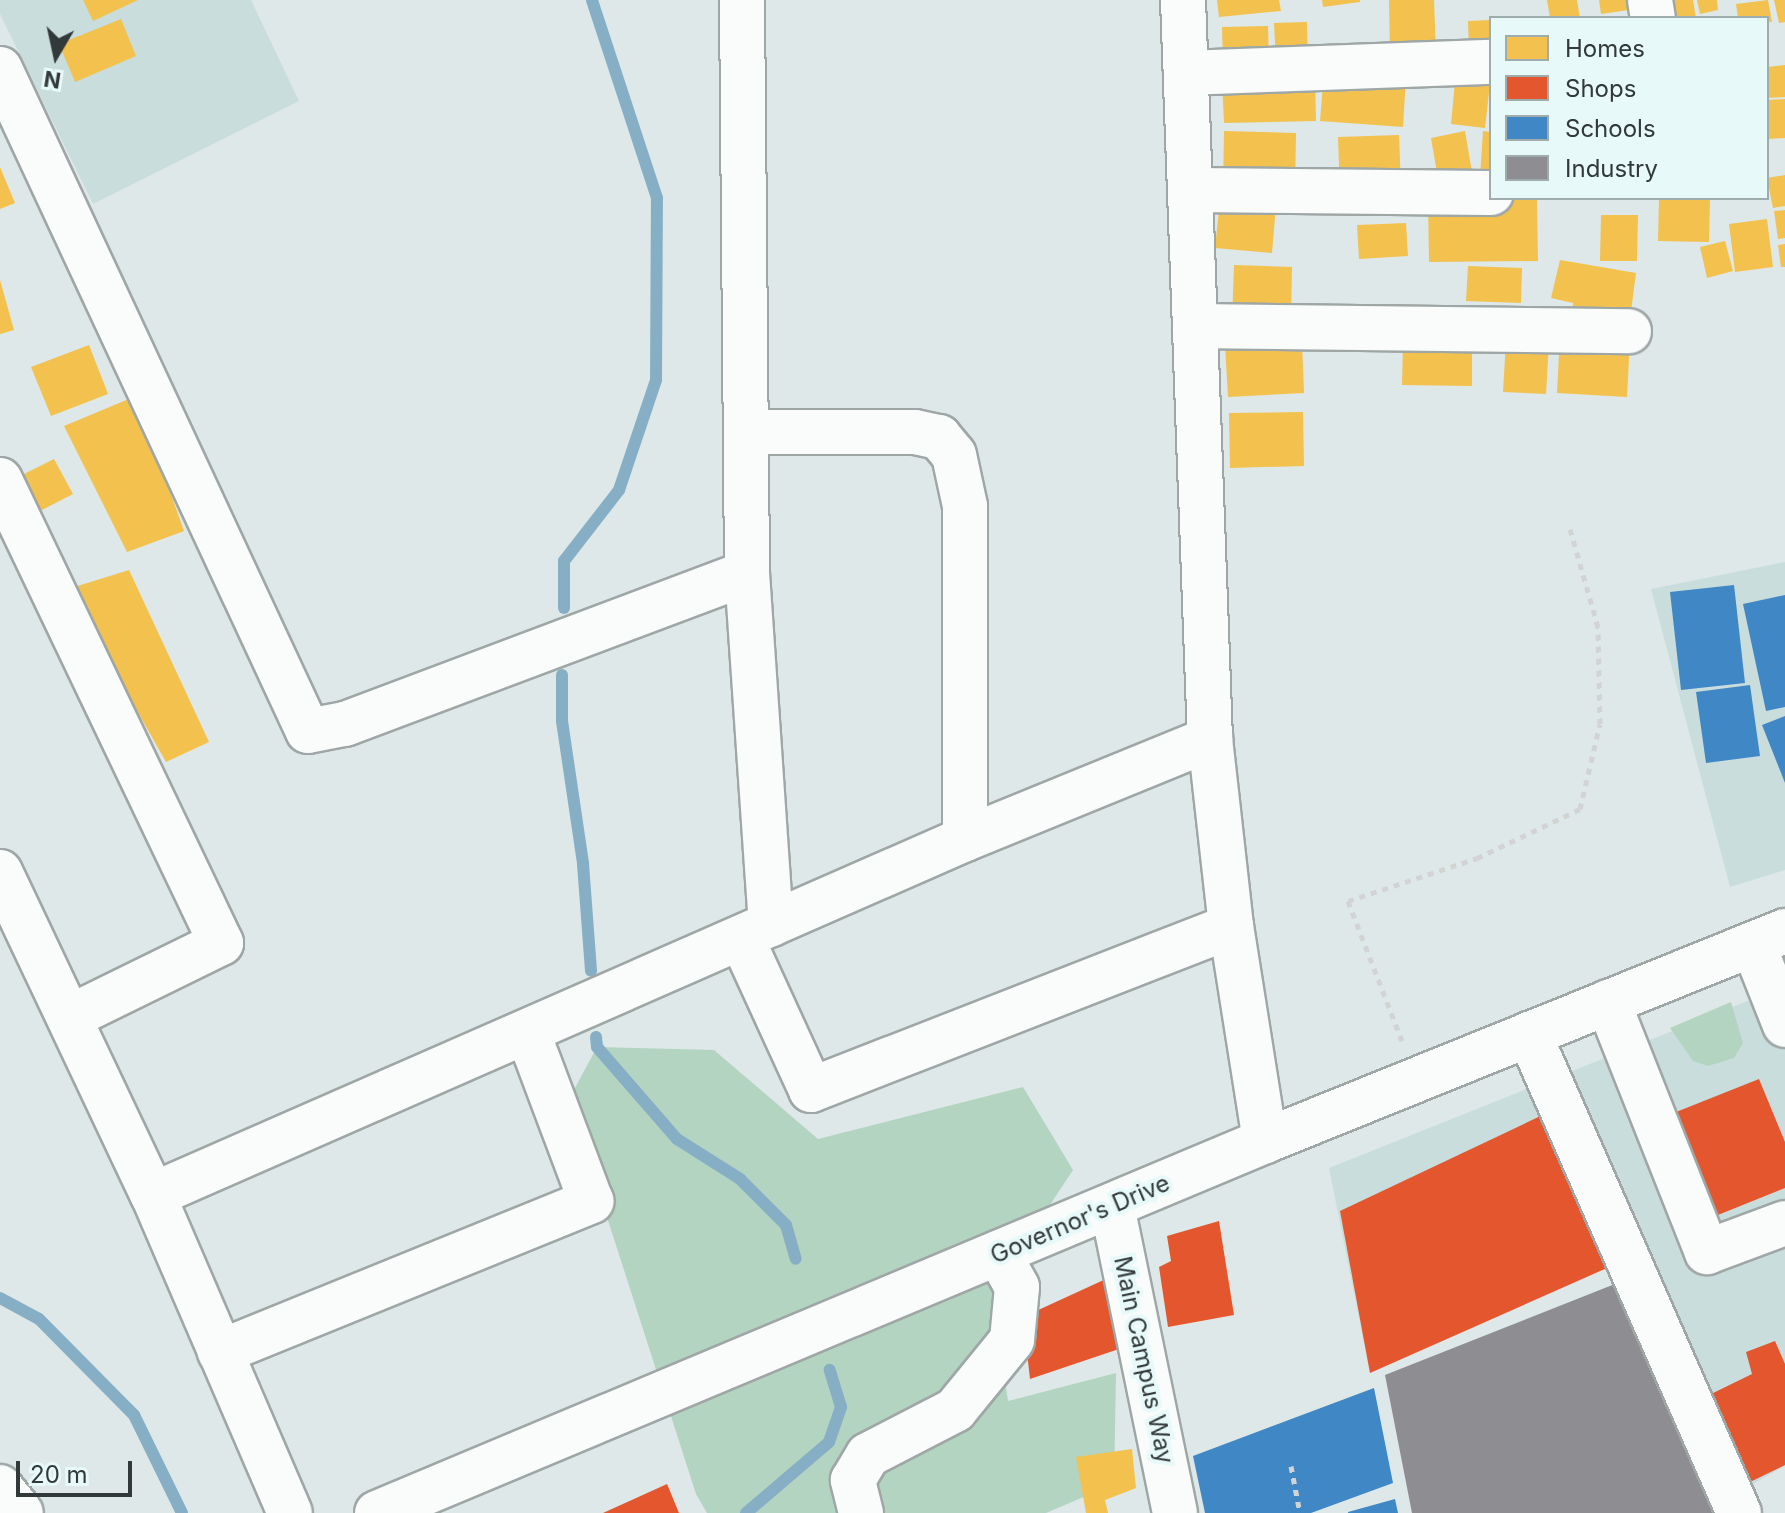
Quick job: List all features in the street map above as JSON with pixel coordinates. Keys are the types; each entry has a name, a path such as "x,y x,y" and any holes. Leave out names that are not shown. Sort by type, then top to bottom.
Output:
{"street":[{"path":"742,0 747,573 756,931 811,1090 1231,926"},
{"path":"1183,0 1210,739 1231,926 1265,1141"},
{"path":"1186,73 1489,62"},
{"path":"0,69 297,715 308,731 345,724 747,573"},
{"path":"1192,190 1489,193"},
{"path":"1195,326 1629,331"},
{"path":"748,432 915,432 939,437 954,455 965,506 965,839"},
{"path":"0,480 221,943 70,1017"},
{"path":"153,1195 965,839 1210,739"},
{"path":"0,872 153,1195 290,1513"},
{"path":"1769,938 1785,1025"},
{"name":"Governor's Drive","path":"377,1513 1265,1141 1769,938"},
{"path":"1608,1002 1707,1252 1785,1223"},
{"path":"220,1352 591,1201 528,1033"},
{"path":"1529,1034 1739,1513"},
{"name":"Main Campus Way","path":"1112,1206 1175,1513"},
{"path":"861,1513 853,1480 868,1455 955,1410 1012,1340 1017,1287 998,1253"},
{"path":"0,1487 21,1513"}],"path":[{"path":"1417,1079 1348,901 1477,858 1580,809 1600,724 1598,627 1570,529"},
{"path":"1291,1466 1300,1513"}],"shaded area":[{"path":"0,0 251,0 299,101 93,204 0,14"},
{"path":"1785,562 1785,870 1730,887 1651,589"},
{"path":"1785,986 1785,1466 1732,1496 1630,1264 1607,1268 1370,1373 1329,1168"}],"green space":[{"path":"1731,1002 1743,1043 1734,1058 1708,1066 1693,1061 1670,1028"},
{"path":"597,1047 714,1050 818,1139 1023,1087 1073,1170 992,1293 1008,1401 1116,1373 1114,1484 1046,1513 707,1513 696,1494 569,1099"}],"building: Homes":[{"path":"83,0 138,0 93,21"},
{"path":"1217,0 1279,0 1281,11 1219,17"},
{"path":"1322,0 1360,0 1360,2 1323,7"},
{"path":"1389,0 1434,0 1436,54 1390,55"},
{"path":"1547,0 1577,0 1580,16 1550,16"},
{"path":"1599,0 1640,0 1642,8 1601,14"},
{"path":"1665,0 1693,0 1696,16 1669,16"},
{"path":"1697,0 1717,0 1718,10 1700,14"},
{"path":"1768,0 1772,22 1769,22 1769,16 1738,16 1736,4"},
{"path":"1774,0 1785,0 1785,22 1779,23"},
{"path":"121,19 136,56 75,82 59,44"},
{"path":"1489,20 1489,50 1469,51 1468,21"},
{"path":"1307,22 1308,61 1276,62 1274,23"},
{"path":"1268,26 1269,63 1223,64 1222,27"},
{"path":"1785,65 1785,97 1769,98 1769,67"},
{"path":"1324,71 1406,77 1403,127 1320,121"},
{"path":"1456,71 1489,75 1485,128 1451,124"},
{"path":"1315,78 1316,121 1224,123 1222,80"},
{"path":"1785,99 1785,138 1769,139 1769,100"},
{"path":"1224,131 1296,133 1295,190 1223,189"},
{"path":"1465,131 1474,184 1440,190 1431,138"},
{"path":"1483,131 1489,132 1489,177 1480,177"},
{"path":"1399,135 1401,189 1340,192 1338,137"},
{"path":"0,167 15,203 0,209"},
{"path":"1785,175 1785,206 1773,208 1769,178"},
{"path":"1220,200 1276,206 1272,253 1215,248"},
{"path":"1428,200 1537,200 1538,261 1429,262"},
{"path":"1659,200 1710,200 1709,242 1658,241"},
{"path":"1785,210 1785,238 1778,239 1774,211"},
{"path":"1601,215 1638,215 1637,261 1600,261"},
{"path":"1767,219 1773,267 1735,272 1729,224"},
{"path":"1406,223 1408,256 1359,259 1357,225"},
{"path":"1725,241 1733,271 1707,278 1700,247"},
{"path":"1785,244 1785,267 1781,267 1778,245"},
{"path":"1560,260 1636,273 1629,327 1572,322 1573,303 1551,298"},
{"path":"1234,265 1292,267 1291,322 1232,321"},
{"path":"1468,266 1522,268 1521,303 1466,301"},
{"path":"0,280 14,330 0,334"},
{"path":"1560,335 1630,339 1627,397 1557,393"},
{"path":"1403,341 1472,342 1472,386 1402,385"},
{"path":"1506,341 1549,343 1546,394 1503,392"},
{"path":"1302,342 1304,393 1228,397 1225,345"},
{"path":"89,345 108,394 51,416 31,367"},
{"path":"136,396 184,531 127,552 64,426"},
{"path":"1303,412 1304,466 1230,468 1229,413"},
{"path":"54,459 73,494 40,511 22,475"},
{"path":"129,570 209,742 166,762 68,589"},
{"path":"1132,1449 1136,1488 1105,1500 1108,1513 1086,1513 1076,1457"}],"building: Shops":[{"path":"1759,1079 1785,1142 1785,1188 1708,1219 1666,1116"},
{"path":"1549,1112 1607,1268 1370,1373 1340,1211"},
{"path":"1219,1221 1234,1315 1168,1327 1159,1267 1171,1261 1167,1236"},
{"path":"1108,1278 1119,1349 1030,1379 1023,1317"},
{"path":"1775,1341 1785,1364 1785,1465 1746,1484 1707,1396 1752,1374 1746,1352"},
{"path":"667,1484 679,1513 603,1513"}],"building: Schools":[{"path":"1734,585 1745,683 1681,690 1670,592"},
{"path":"1785,595 1785,707 1766,711 1743,604"},
{"path":"1750,685 1760,756 1706,763 1696,692"},
{"path":"1785,716 1785,783 1762,725"},
{"path":"1374,1388 1393,1483 1311,1513 1205,1513 1193,1456"},
{"path":"1395,1499 1398,1513 1348,1513 1348,1512"}],"building: Industry":[{"path":"1625,1280 1715,1513 1412,1513 1385,1375"}],"waterway":[{"path":"564,608 564,561 619,490 656,380 657,198 592,0"},
{"path":"562,675 562,721 583,864 591,971"},
{"path":"596,1037 597,1047 677,1139 740,1179 786,1225 796,1259"},
{"path":"0,1298 39,1319 134,1415 182,1513"},
{"path":"746,1513 829,1442 841,1407 830,1370"}]}
